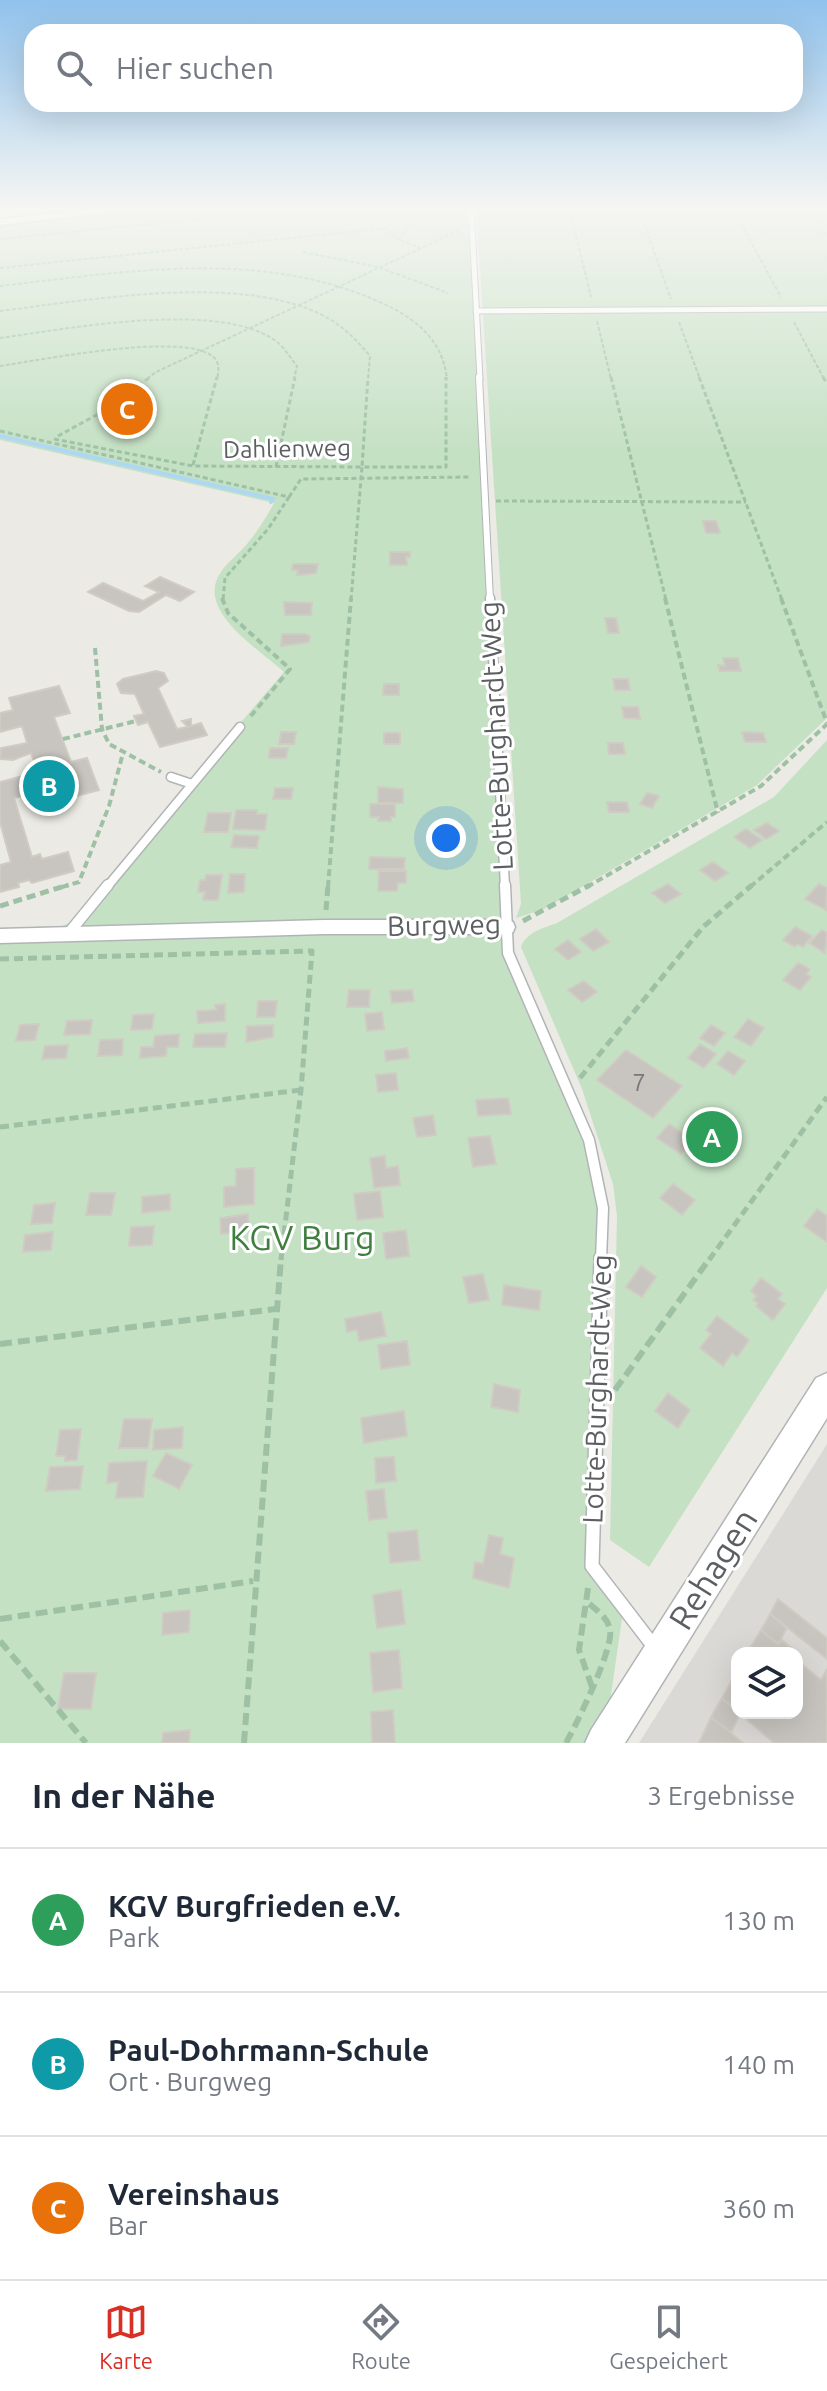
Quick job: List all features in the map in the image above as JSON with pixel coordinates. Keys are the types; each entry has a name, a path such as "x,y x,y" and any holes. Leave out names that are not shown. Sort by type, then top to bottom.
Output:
{"street":[{"name":"Burgweg","path":"0,936 324,927 506,927"},
{"name":"Rehagen","path":"604,1743 826,1394"}],"lane":[{"name":"Lotte-Burghardt-Weg","path":"475,288 508,953 589,1140 603,1208 592,1566"},
{"path":"476,311 827,309"},
{"path":"68,934 240,727"},
{"path":"171,777 192,784"},
{"path":"592,1566 659,1654"}],"path":[{"path":"58,436 122,401 156,372 332,288"},
{"path":"324,927 362,467 446,467 445,367 438,348 415,322 374,299 344,288"},
{"path":"435,288 448,293"},
{"path":"589,288 718,813"},
{"path":"667,288 827,723"},
{"name":"Dahlienweg","path":"0,311 158,294 238,295 294,306 348,331 370,356 362,467 193,466 54,439"},
{"path":"0,338 157,319 199,320 250,329 279,342 291,352 297,366 276,467"},
{"path":"0,366 159,347 200,351 212,356 218,363 219,371 193,466"},
{"path":"0,431 289,497"},
{"path":"240,727 290,669 228,613 221,596 225,578 268,529 301,479 485,477"},
{"path":"486,501 746,502"},
{"path":"95,648 102,729 109,744 171,777"},
{"path":"63,739 136,721"},
{"name":"Burgweg","path":"506,927 537,916 761,786 827,723"},
{"path":"0,906 79,882 109,806 123,753"},
{"path":"568,1092 703,927 827,822"},
{"path":"0,959 312,951 301,1090 275,1309 253,1581 244,1743"},
{"path":"0,1127 301,1090"},
{"path":"596,1416 827,1097"},
{"path":"0,1344 275,1309"},
{"path":"592,1566 578,1654 580,1666 592,1687"},
{"path":"0,1619 253,1581"},
{"path":"566,1743 611,1636 611,1627 586,1601"},
{"path":"0,1641 86,1743"}],"shaded area":[{"path":"827,1444 827,1743 639,1743"}],"green space":[{"name":"KGV Burg","path":"0,288 473,288 508,953 589,1140 603,1208 592,1566 624,1605 604,1743 0,1743 0,928 62,926 69,923 284,672 233,628 216,600 215,586 221,572 251,539 274,503 0,440"},
{"path":"481,288 827,288 827,718 757,785 544,909 516,918 521,904"},
{"path":"827,740 827,1288 649,1567 610,1540 617,1216 613,1184 582,1089 521,947 536,931 557,923 774,797"}],"building":[{"path":"127,402 143,408 120,419 104,413"},
{"path":"703,521 716,521 720,533 706,533"},
{"path":"390,552 410,552 410,557 406,557 407,565 390,565"},
{"path":"293,564 318,564 316,573 297,575 298,570 292,570"},
{"path":"160,577 194,592 180,601 166,595 139,612 129,611 88,592 103,583 143,601 159,592 145,586"},
{"path":"284,602 312,603 311,615 285,615"},
{"path":"605,618 616,618 619,633 608,633"},
{"path":"282,634 305,634 310,636 309,642 281,646"},
{"path":"723,658 738,658 741,671 720,671 718,665 725,666"},
{"path":"156,671 164,673 168,681 158,688 177,729 188,727 182,721 191,719 191,726 201,723 207,735 160,747 148,722 138,725 134,716 144,714 135,694 121,693 117,684 123,679"},
{"path":"613,679 628,679 630,690 615,690"},
{"path":"384,684 399,684 399,695 383,695"},
{"path":"59,686 70,713 54,717 71,762 87,758 99,790 45,804 41,791 14,798 32,857 40,854 42,859 68,852 74,871 32,883 29,880 18,883 19,887 0,892 0,865 11,862 0,822 0,782 38,772 31,753 13,760 0,759 1,748 27,743 22,726 0,732 0,713 13,710 9,698"},
{"path":"622,707 638,707 640,719 624,718"},
{"path":"281,732 296,732 294,744 279,744"},
{"path":"742,732 763,733 766,742 745,742"},
{"path":"384,733 400,733 400,744 384,744"},
{"path":"608,743 623,743 625,754 609,754"},
{"path":"270,748 288,748 286,758 269,758"},
{"path":"378,787 403,789 403,803 378,803"},
{"path":"275,788 293,788 291,799 273,799"},
{"path":"647,793 659,796 652,808 640,804"},
{"path":"607,802 627,802 629,812 609,812"},
{"path":"370,804 395,804 395,817 391,817 391,821 378,821 379,817 370,817"},
{"path":"236,810 257,810 257,814 267,814 265,830 233,829"},
{"path":"208,813 231,813 228,832 204,832"},
{"path":"767,823 779,831 766,839 754,830"},
{"path":"746,829 762,840 750,848 734,837"},
{"path":"234,835 259,836 257,848 231,847"},
{"path":"370,857 405,858 404,869 369,869"},
{"path":"713,862 728,873 715,881 700,870"},
{"path":"379,871 406,871 406,883 398,883 397,891 378,891"},
{"path":"230,874 245,874 244,892 228,893"},
{"path":"206,875 222,875 218,900 203,900 205,892 198,892 200,880 205,880"},
{"path":"668,884 681,894 665,903 652,893"},
{"path":"819,884 827,888 826,910 805,899"},
{"path":"795,927 812,936 803,947 797,944 795,947 783,940"},
{"path":"596,929 609,942 593,951 580,939"},
{"path":"822,930 827,933 825,953 809,943"},
{"path":"568,940 581,952 568,960 555,949"},
{"path":"798,963 810,969 806,974 811,977 800,990 783,980"},
{"path":"584,981 597,992 582,1002 568,990"},
{"path":"349,990 370,990 369,1007 347,1007"},
{"path":"412,990 414,1001 392,1003 390,991"},
{"path":"258,1001 277,1001 275,1017 257,1017"},
{"path":"225,1004 225,1021 198,1023 197,1011 216,1010 215,1005"},
{"path":"382,1012 384,1029 367,1031 365,1014"},
{"path":"154,1014 152,1029 131,1030 133,1015"},
{"path":"748,1019 764,1028 751,1046 734,1037"},
{"path":"92,1020 90,1034 64,1035 67,1021"},
{"path":"39,1024 35,1040 16,1041 20,1025"},
{"path":"273,1025 273,1037 246,1042 247,1026"},
{"path":"711,1025 725,1033 714,1046 700,1038"},
{"path":"227,1033 225,1047 193,1047 195,1034"},
{"path":"179,1034 178,1047 167,1047 166,1056 140,1058 141,1047 153,1047 155,1036"},
{"path":"123,1039 122,1055 98,1056 100,1040"},
{"path":"700,1044 716,1054 704,1068 688,1058"},
{"path":"68,1045 66,1058 42,1059 45,1046"},
{"path":"407,1048 409,1058 386,1061 385,1051"},
{"path":"626,1050 682,1086 653,1118 597,1080"},
{"path":"728,1051 745,1061 734,1075 717,1064"},
{"path":"396,1073 398,1090 378,1092 376,1075"},
{"path":"508,1098 511,1114 478,1116 476,1100"},
{"path":"433,1115 436,1135 417,1137 413,1118"},
{"path":"669,1124 693,1140 681,1154 657,1138"},
{"path":"490,1136 496,1164 473,1167 468,1138"},
{"path":"385,1156 386,1168 398,1166 400,1185 374,1188 370,1158"},
{"path":"254,1168 254,1204 224,1207 224,1187 236,1186 236,1169"},
{"path":"673,1184 695,1200 682,1215 660,1198"},
{"path":"380,1191 383,1217 357,1220 354,1194"},
{"path":"90,1193 115,1193 111,1215 86,1215"},
{"path":"170,1194 170,1210 142,1213 142,1197"},
{"path":"55,1203 52,1223 31,1224 34,1205"},
{"path":"817,1209 827,1216 827,1242 804,1226"},
{"path":"248,1214 249,1231 221,1234 220,1218"},
{"path":"154,1226 152,1245 129,1246 131,1227"},
{"path":"406,1230 409,1256 386,1259 383,1233"},
{"path":"53,1232 51,1250 23,1252 25,1235"},
{"path":"641,1266 656,1277 642,1297 626,1287"},
{"path":"483,1274 489,1300 469,1303 463,1277"},
{"path":"761,1278 782,1294 778,1299 785,1304 773,1320 753,1300 757,1296 751,1291"},
{"path":"504,1285 541,1291 539,1310 502,1305"},
{"path":"381,1312 386,1336 359,1341 357,1330 347,1332 345,1319"},
{"path":"717,1316 749,1340 737,1357 732,1353 723,1366 700,1348 711,1334 706,1330"},
{"path":"407,1341 410,1365 381,1369 378,1345"},
{"path":"494,1384 520,1390 518,1412 491,1407"},
{"path":"668,1393 690,1410 678,1428 655,1411"},
{"path":"404,1411 407,1436 364,1443 361,1418"},
{"path":"124,1419 152,1419 148,1448 119,1448"},
{"path":"183,1427 182,1448 153,1450 154,1430"},
{"path":"81,1429 77,1460 65,1461 65,1456 56,1456 60,1430"},
{"path":"166,1453 192,1465 179,1489 153,1476"},
{"path":"394,1457 396,1481 376,1483 375,1458"},
{"path":"147,1461 143,1497 116,1498 118,1482 107,1483 109,1463"},
{"path":"83,1466 80,1489 46,1491 50,1467"},
{"path":"384,1489 387,1518 369,1520 366,1491"},
{"path":"417,1530 420,1560 390,1563 388,1533"},
{"path":"489,1535 503,1538 500,1554 514,1558 509,1588 473,1578 475,1562 483,1564"},
{"path":"401,1590 405,1624 377,1628 373,1595"},
{"path":"778,1599 827,1638 827,1659 770,1614"},
{"path":"190,1610 189,1632 162,1635 163,1613"},
{"path":"770,1614 787,1628 778,1644 761,1630"},
{"path":"761,1630 778,1644 781,1639 790,1647 751,1647"},
{"path":"399,1650 402,1688 373,1692 370,1653"},
{"path":"803,1665 821,1680 827,1669 827,1743 774,1743 746,1719 803,1719"},
{"path":"64,1673 96,1673 91,1709 58,1709"},
{"path":"731,1682 731,1706 722,1698"},
{"path":"722,1698 731,1706 731,1719 738,1719 731,1733 711,1717"},
{"path":"393,1710 395,1743 372,1743 371,1712"},
{"path":"711,1717 731,1733 743,1743 699,1743"},
{"path":"190,1730 189,1743 162,1743 163,1733"}],"waterway":[{"path":"0,436 273,499 271,502"}],"place":[{"name":"Vereinshaus","path":"127,409"},
{"name":"Paul-Dohrmann-Schule","path":"49,786"},
{"name":"KGV Burgfrieden e.V.","path":"712,1137"}]}
